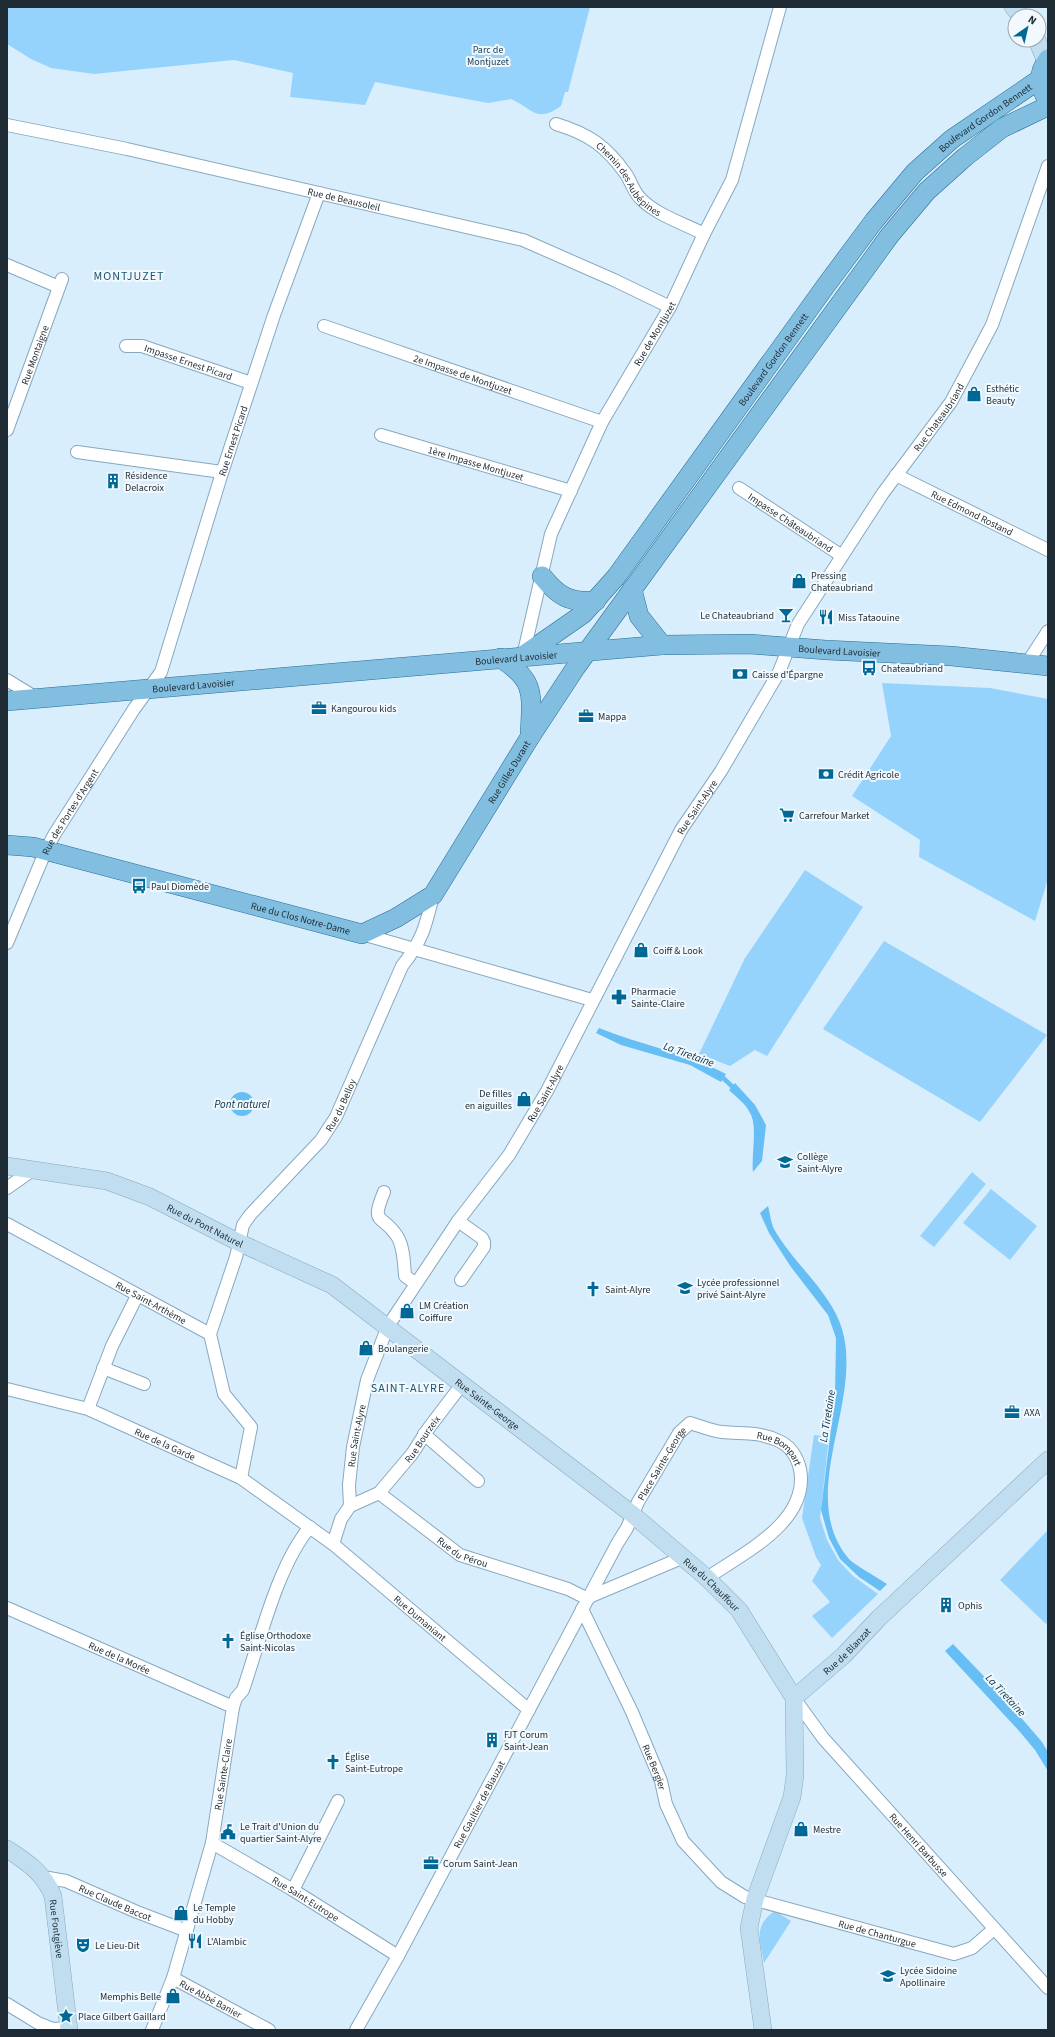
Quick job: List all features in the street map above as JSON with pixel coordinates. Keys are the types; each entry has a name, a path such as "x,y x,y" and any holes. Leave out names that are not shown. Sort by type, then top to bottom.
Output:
{"main road":[{"path":"1044,67 1041,86 1048,100"},
{"name":"Boulevard Gordon Bennett","path":"523,656 583,614 596,601 616,576 827,284 874,221 915,172 952,139 1044,67"},
{"name":"Boulevard Gordon Bennett","path":"587,651 890,235 927,191 1002,128 1048,106"},
{"path":"542,576 562,597 576,601 596,601"},
{"path":"632,589 639,616 662,645"},
{"name":"Boulevard Lavoisier","path":"7,701 523,656 662,645 722,642 974,658 1026,665 1042,664 1048,666"},
{"name":"Rue Gilles Durant","path":"362,934 396,918 433,895 530,737 587,651"},
{"path":"500,658 520,673 530,689 530,737"},
{"name":"Boulevard Lavoisier","path":"1026,665 1037,676 1048,678"},
{"name":"Rue du Clos Notre-Dame","path":"7,845 33,847 46,850 362,934"}],"street":[{"name":"Rue de Montjuzet","path":"523,656 551,534 602,422 670,307 704,234 732,180 780,7"},
{"path":"1039,48 1044,67"},
{"name":"Chemin des Aubépines","path":"556,124 574,129 594,139 608,151 626,175 639,198 653,209 704,234"},
{"name":"Rue de Beausoleil","path":"7,125 127,149 523,240 614,280 670,307"},
{"name":"Rue Chateaubriand","path":"789,647 798,624 842,556 896,475 951,402 992,325 1040,183 1048,166"},
{"name":"Rue Ernest Picard","path":"150,689 161,672 222,472 251,383 319,192"},
{"name":"Rue Montaigne","path":"7,265 60,283 7,430"},
{"name":"2e Impasse de Montjuzet","path":"324,326 602,422"},
{"name":"Impasse Ernest Picard","path":"126,346 142,346 251,383"},
{"name":"1ère Impasse Montjuzet","path":"381,435 571,491"},
{"path":"77,452 222,472"},
{"name":"Rue Edmond Rostand","path":"896,475 1048,550"},
{"name":"Impasse Châteaubriand","path":"739,488 842,556"},
{"path":"1026,665 1048,631"},
{"name":"Rue Saint-Alyre","path":"350,1506 353,1447 366,1388 388,1326 415,1283 458,1221 509,1155 547,1091 592,1000 681,830 738,743 754,712 779,672 789,647"},
{"path":"7,680 38,699"},
{"name":"Rue des Portes d'Argent","path":"7,943 46,850 134,709 150,689"},
{"name":"Rue Gilles Durant","path":"416,949 424,930 433,895"},
{"name":"Rue du Clos Notre-Dame","path":"362,934 592,1000"},
{"name":"Rue du Belloy","path":"238,1242 243,1225 250,1215 321,1140 336,1117 402,966 416,949"},
{"name":"Rue du Pont Naturel","path":"7,1166 107,1181 150,1197 238,1242 332,1285 388,1326"},
{"path":"7,1188 34,1169"},
{"path":"384,1192 376,1210 378,1216 398,1237 403,1255 406,1276 415,1283"},
{"path":"458,1221 482,1238 484,1242 484,1247 461,1280"},
{"name":"Rue Saint-Arthème","path":"7,1224 137,1296 210,1334"},
{"path":"238,1242 236,1257 210,1334 224,1394 251,1426 241,1478"},
{"path":"88,1410 104,1368 137,1296"},
{"name":"Rue Sainte-George","path":"388,1326 632,1514"},
{"path":"104,1368 144,1384"},
{"name":"Rue Bourzeix","path":"379,1493 412,1454 424,1434 463,1383"},
{"name":"Rue de la Garde","path":"7,1389 88,1410 241,1478 310,1527"},
{"name":"Place Sainte-George","path":"632,1514 679,1433 690,1423 721,1432"},
{"name":"Rue Bompart","path":"707,1578 777,1530 792,1512 800,1488 798,1463 792,1452 784,1444 751,1432 721,1432"},
{"path":"424,1434 478,1481"},
{"name":"Rue de Blanzat","path":"794,1698 843,1656 880,1618 1048,1460"},
{"path":"333,1544 341,1519 350,1506 379,1493"},
{"name":"Rue du Pérou","path":"379,1493 460,1555 568,1589 586,1602"},
{"path":"632,1514 684,1557"},
{"name":"Rue Gaultier de Biauzat","path":"356,2030 398,1956 586,1602 627,1528 632,1514"},
{"name":"Rue Dumaniant","path":"310,1527 333,1544 529,1710"},
{"name":"Rue Sainte-Claire","path":"152,2030 173,1978 212,1843 233,1707 236,1698 243,1690 280,1579 298,1541 310,1527"},
{"name":"Rue du Chauffour","path":"586,1602 684,1557 739,1610 794,1698"},
{"name":"Rue Bergier","path":"586,1602 661,1781 666,1804 684,1841 721,1882 745,1896 755,1899"},
{"name":"Rue de la Morée","path":"7,1608 233,1707"},
{"path":"763,2030 749,1939 749,1928 755,1899 792,1797 795,1776 794,1698"},
{"name":"Rue Henri Barbusse","path":"794,1698 822,1738 1048,1988"},
{"path":"293,1890 338,1801"},
{"name":"Rue Saint-Eutrope","path":"212,1843 293,1890 398,1956"},
{"name":"Rue Fontgiève","path":"7,1850 32,1866 43,1877 53,1896 66,1998 68,2029"},
{"name":"Rue Claude Baccot","path":"43,1877 66,1881 187,1931"},
{"name":"Rue de Chanturgue","path":"755,1899 954,1954 972,1948 994,1929"},
{"name":"Rue Abbé Banier","path":"173,1978 269,2030"},
{"path":"7,2004 38,2023 53,2029 68,2029"}],"green space":[{"name":"Parc de Montjuzet","path":"7,7 590,7 568,92 565,92 561,106 546,114 540,114 534,113 511,99 488,103 375,82 365,105 290,97 293,73 234,60 94,74 51,68 31,59 7,44"},
{"path":"882,683 990,688 1048,699 1048,879 1035,921 919,857 920,840 852,796 891,736"},
{"path":"805,870 863,907 767,1056 755,1050 730,1066 699,1054 745,958"},
{"path":"884,941 1047,1035 980,1122 823,1029"},
{"path":"972,1172 986,1184 934,1247 920,1236"},
{"path":"991,1189 1037,1226 1010,1260 963,1223"},
{"path":"814,1435 829,1437 820,1518 827,1540 838,1560 853,1576 878,1594 832,1638 812,1616 830,1602 812,1581 821,1565 816,1557 802,1518"},
{"path":"1048,1530 1048,1622 1046,1624 1000,1580"},
{"path":"775,1911 791,1921 764,1963 760,1941 761,1928 763,1922"}],"water":[{"path":"599,1028 696,1060 726,1074 721,1082 690,1065 621,1045 596,1033"},
{"path":"735,1083 755,1105 766,1125 762,1161 753,1172 754,1125 750,1113 746,1107 729,1090"},
{"name":"Pont naturel","path":"242,1092 250,1096 254,1104 250,1112 242,1116 234,1112 230,1104 234,1096"},
{"path":"768,1206 774,1229 791,1254 821,1290 837,1315 842,1329 846,1357 845,1387 829,1477 828,1506 834,1534 849,1559 887,1584 880,1591 859,1577 840,1559 829,1538 821,1510 835,1396 836,1338 828,1315 791,1267 769,1233 760,1213"},
{"path":"953,1644 998,1691 1042,1742 1048,1752 1048,1771 1035,1750 1020,1732 945,1651"}],"waterway":[{"name":"La Tiretaine","path":"720,1075 736,1090"}],"place":[{"name":"Esthétic Beauty","path":"974,394"},
{"name":"Résidence Delacroix","path":"113,481"},
{"name":"Pressing Chateaubriand","path":"799,581"},
{"name":"Le Chateaubriand","path":"786,615"},
{"name":"Miss Tataouine","path":"826,617"},
{"name":"Chateaubriand","path":"869,668"},
{"name":"Caisse d'Épargne","path":"740,674"},
{"name":"Kangourou kids","path":"319,708"},
{"name":"Mappa","path":"586,716"},
{"name":"Crédit Agricole","path":"826,774"},
{"name":"Carrefour Market","path":"787,815"},
{"name":"Paul Diomède","path":"139,886"},
{"name":"Coiff & Look","path":"641,950"},
{"name":"Pharmacie Sainte-Claire","path":"619,997"},
{"name":"De filles en aiguilles","path":"524,1099"},
{"name":"Collège Saint-Alyre","path":"785,1162"},
{"name":"Lycée professionnel privé Saint-Alyre","path":"685,1288"},
{"name":"Saint-Alyre","path":"593,1289"},
{"name":"LM Création Coiffure","path":"407,1311"},
{"name":"Boulangerie","path":"366,1348"},
{"name":"AXA","path":"1012,1412"},
{"name":"Ophis","path":"946,1605"},
{"name":"Église Orthodoxe Saint-Nicolas","path":"228,1641"},
{"name":"FJT Corum Saint-Jean","path":"492,1740"},
{"name":"Église Saint-Eutrope","path":"333,1762"},
{"name":"Mestre","path":"801,1829"},
{"name":"Le Trait d'Union du quartier Saint-Alyre","path":"228,1832"},
{"name":"Corum Saint-Jean","path":"431,1863"},
{"name":"Le Temple du Hobby","path":"181,1913"},
{"name":"L'Alambic","path":"195,1941"},
{"name":"Le Lieu-Dit","path":"83,1945"},
{"name":"Lycée Sidoine Apollinaire","path":"888,1976"},
{"name":"Memphis Belle","path":"173,1996"},
{"name":"Place Gilbert Gaillard","path":"66,2016"}],"district":[{"name":"MONTJUZET","path":"129,276"},
{"name":"SAINT-ALYRE","path":"408,1388"}]}
